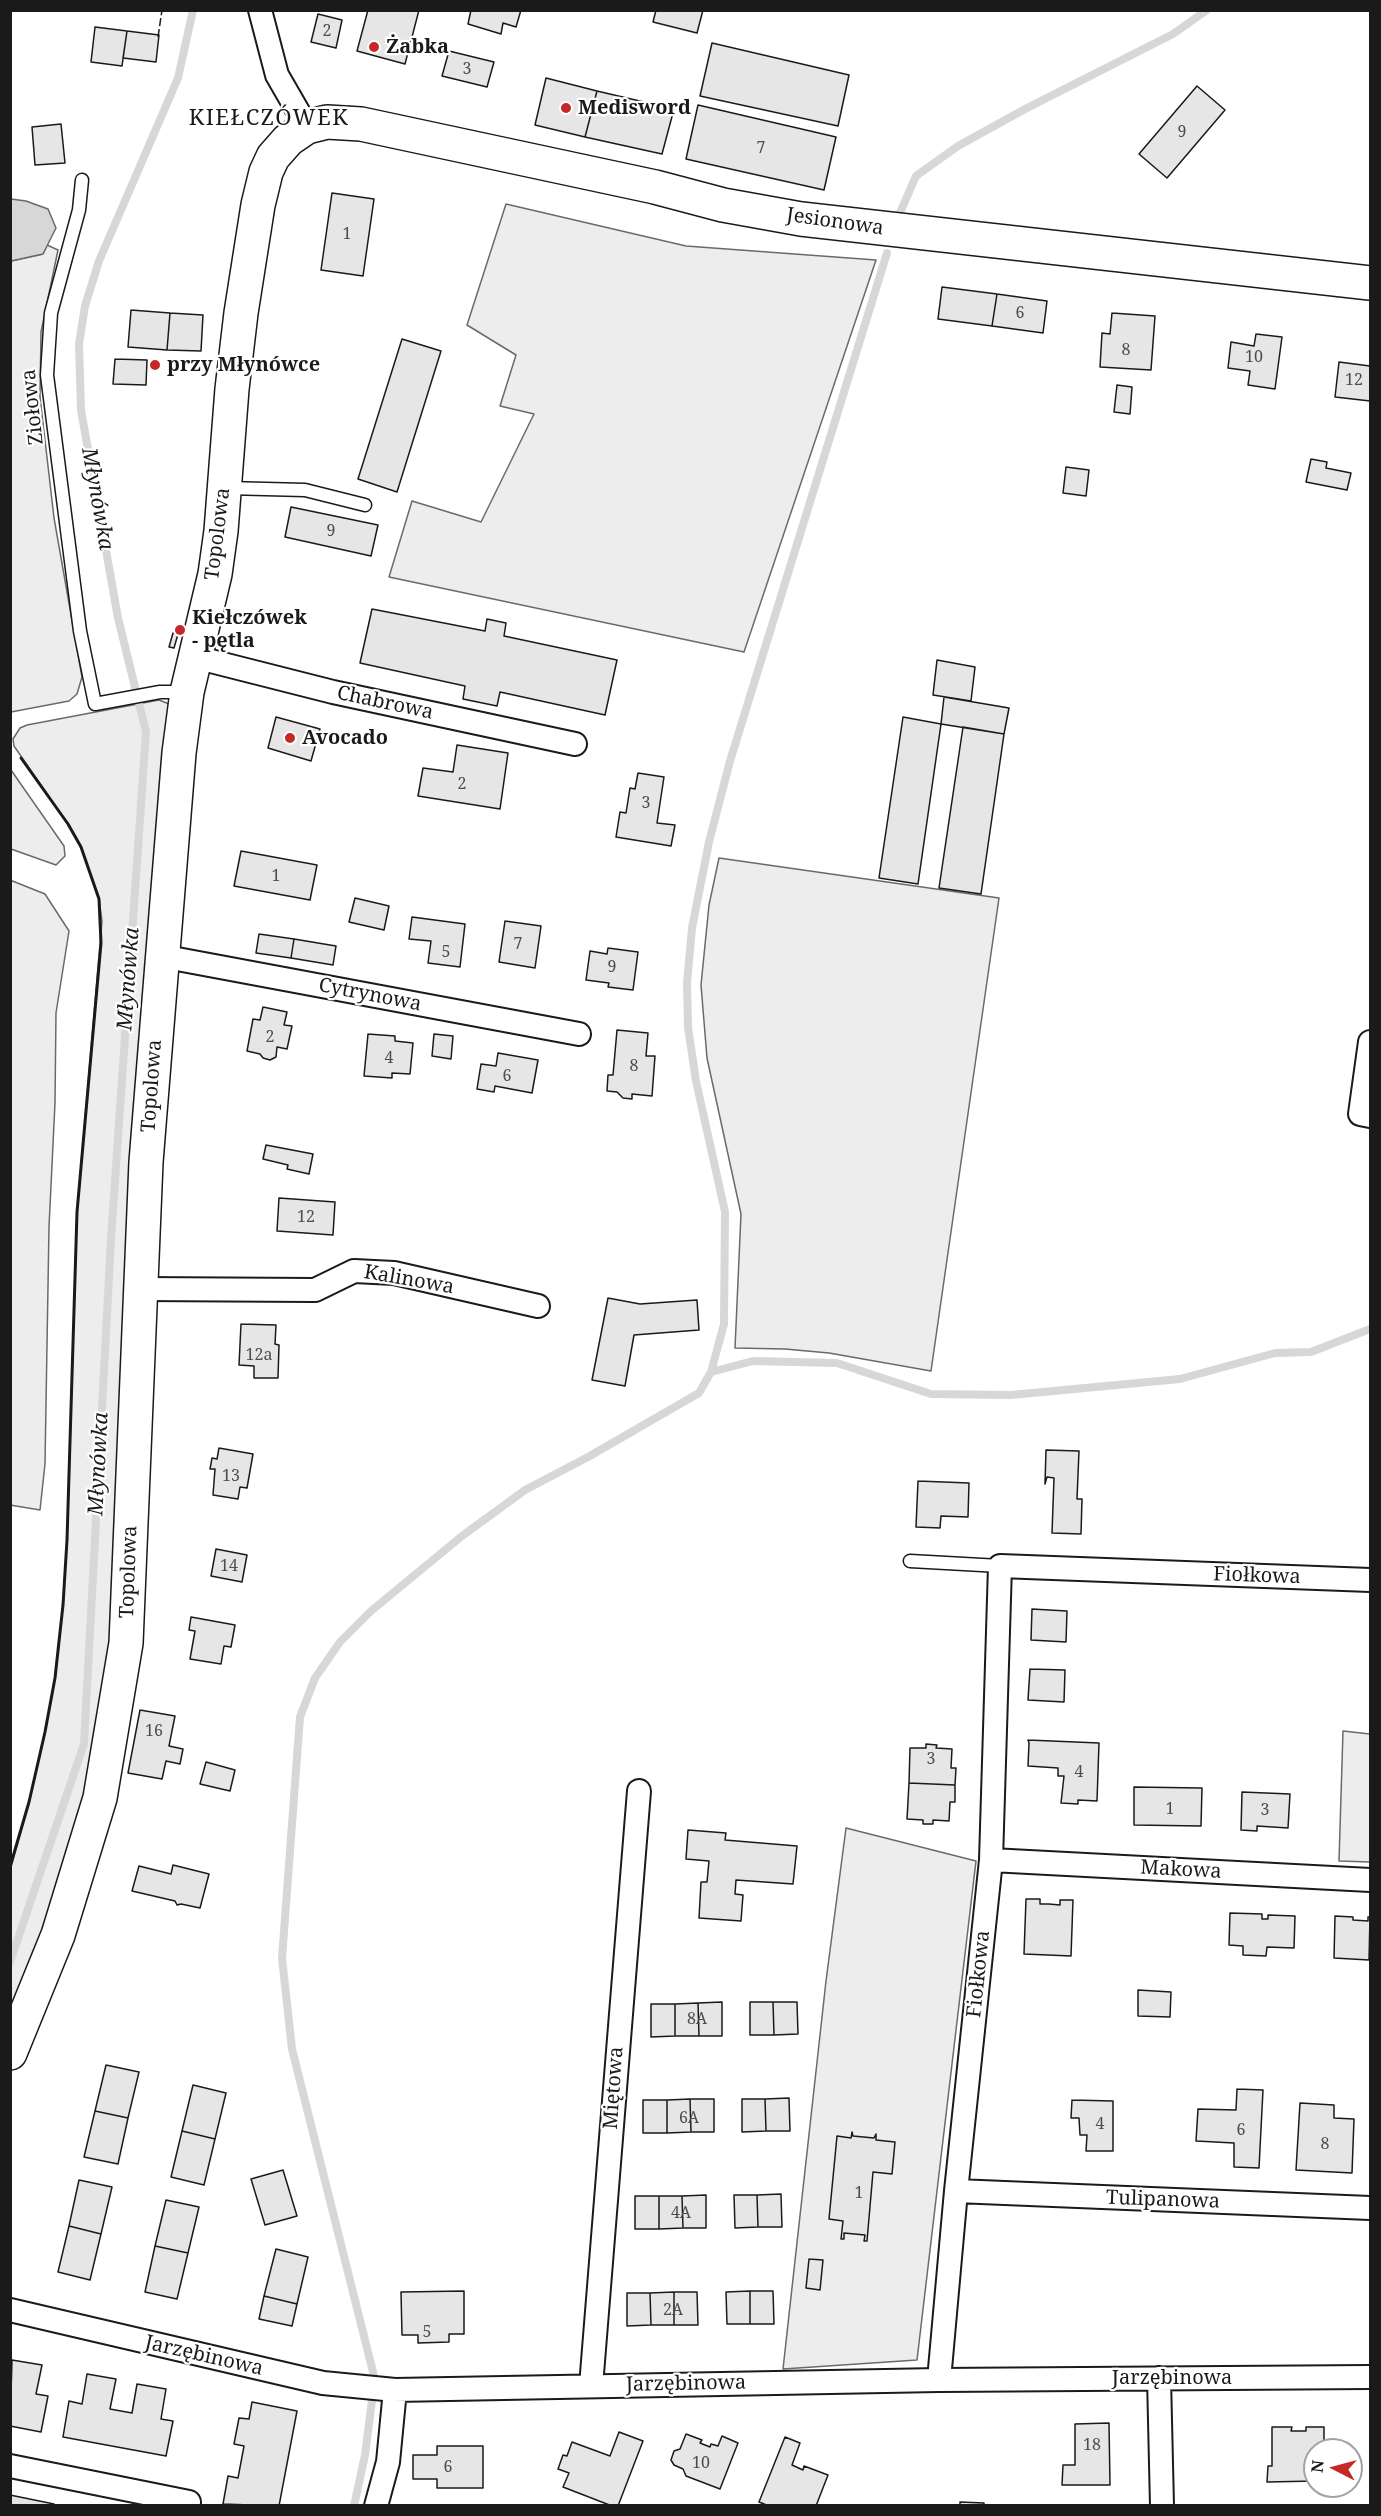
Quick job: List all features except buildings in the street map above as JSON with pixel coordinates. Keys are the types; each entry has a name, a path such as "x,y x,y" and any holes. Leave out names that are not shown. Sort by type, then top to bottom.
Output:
{"street":[{"path":"260,10 277,75 307,127"},
{"name":"Jesionowa","path":"307,127 327,122 361,124 644,184 723,205 801,219 1371,284"},
{"name":"Topolowa","path":"10,2053 58,1935 100,1798 126,1643 139,1289 161,956 179,753 173,692 195,657 215,574 225,488 234,367 258,205 273,157 288,140 307,127"},
{"name":"Chabrowa","path":"195,657 333,692 575,744"},
{"name":"Cytrynowa","path":"161,956 579,1034"},
{"path":"1365,1115 1371,1042"},
{"name":"Kalinowa","path":"139,1289 315,1290 354,1271 394,1274 538,1306"},
{"name":"Fiołkowa","path":"939,2380 956,2191 991,1860 1000,1566 1371,1580"},
{"name":"Miętowa","path":"591,2386 639,1791"},
{"name":"Makowa","path":"991,1860 1371,1880"},
{"name":"Tulipanowa","path":"956,2191 1371,2208"},
{"name":"Jarzębinowa","path":"10,2310 322,2384 395,2390 939,2380 1371,2377"},
{"path":"1159,2378 1162,2505"},
{"path":"376,2505 388,2462 395,2390"},
{"path":"10,2466 189,2502"}],"lane":[{"name":"Ziołowa","path":"82,180 79,210 51,313 47,375 80,632 95,704 173,692"},
{"path":"225,488 305,489 365,505"},
{"name":"Fiołkowa","path":"910,1561 1000,1566"}],"shaded area":[{"path":"11,199 26,201 48,209 56,228 43,254 11,261"},
{"path":"506,204 686,246 876,260 744,652 389,577 412,501 481,522 534,414 500,406 516,355 467,325"},
{"path":"47,245 58,250 41,332 40,397 54,518 82,677 77,694 69,701 11,712 11,261 43,254"},
{"path":"159,700 169,704 116,1598 87,1801 40,1938 11,2012 11,1867 45,1732 55,1678 63,1605 77,1212 102,921 99,899 81,847 68,824 14,746 13,739 20,728 27,725"},
{"path":"11,770 64,846 65,856 56,865 11,849"},
{"path":"719,858 999,898 931,1371 829,1353 735,1348 741,1214 707,1058 701,985 709,905"},
{"path":"10,880 45,894 69,931 56,1013 45,1464 40,1510 10,1505"},
{"path":"1343,1731 1370,1734 1370,1862 1339,1861"},
{"path":"846,1828 976,1861 917,2360 783,2369 826,1981"}],"waterway":[{"name":"Młynówka","path":"10,1962 84,1744 111,1239 146,732 118,618 81,410 79,344 85,306 99,261 178,78 193,10"},
{"path":"899,215 916,176 958,146 1027,108 1173,34 1207,10"},
{"path":"374,2376 292,2049 282,1958 300,1717 315,1678 340,1642 371,1611 462,1536 525,1490 588,1457 699,1393 711,1372 724,1324 725,1212 696,1081 688,1027 687,983 692,928 709,842 730,761 887,253"},
{"path":"711,1372 753,1361 837,1363 931,1394 1011,1395 1180,1379 1275,1353 1311,1352 1370,1329"},
{"path":"354,2506 365,2455 372,2400"}],"fence":[{"path":"158,37 162,10"}],"wall":[{"path":"10,1867 29,1802 45,1732 55,1678 63,1605 77,1212 101,943 99,899 81,847 68,824 21,758"}],"place":[{"name":"Żabka","path":"374,47"},
{"name":"Medisword","path":"566,108"},
{"name":"przy Młynówce","path":"155,365"},
{"name":"Kiełczówek - pętla","path":"180,630"},
{"name":"Avocado","path":"290,738"}],"district":[{"name":"KIEŁCZÓWEK","path":"269,119"}]}
